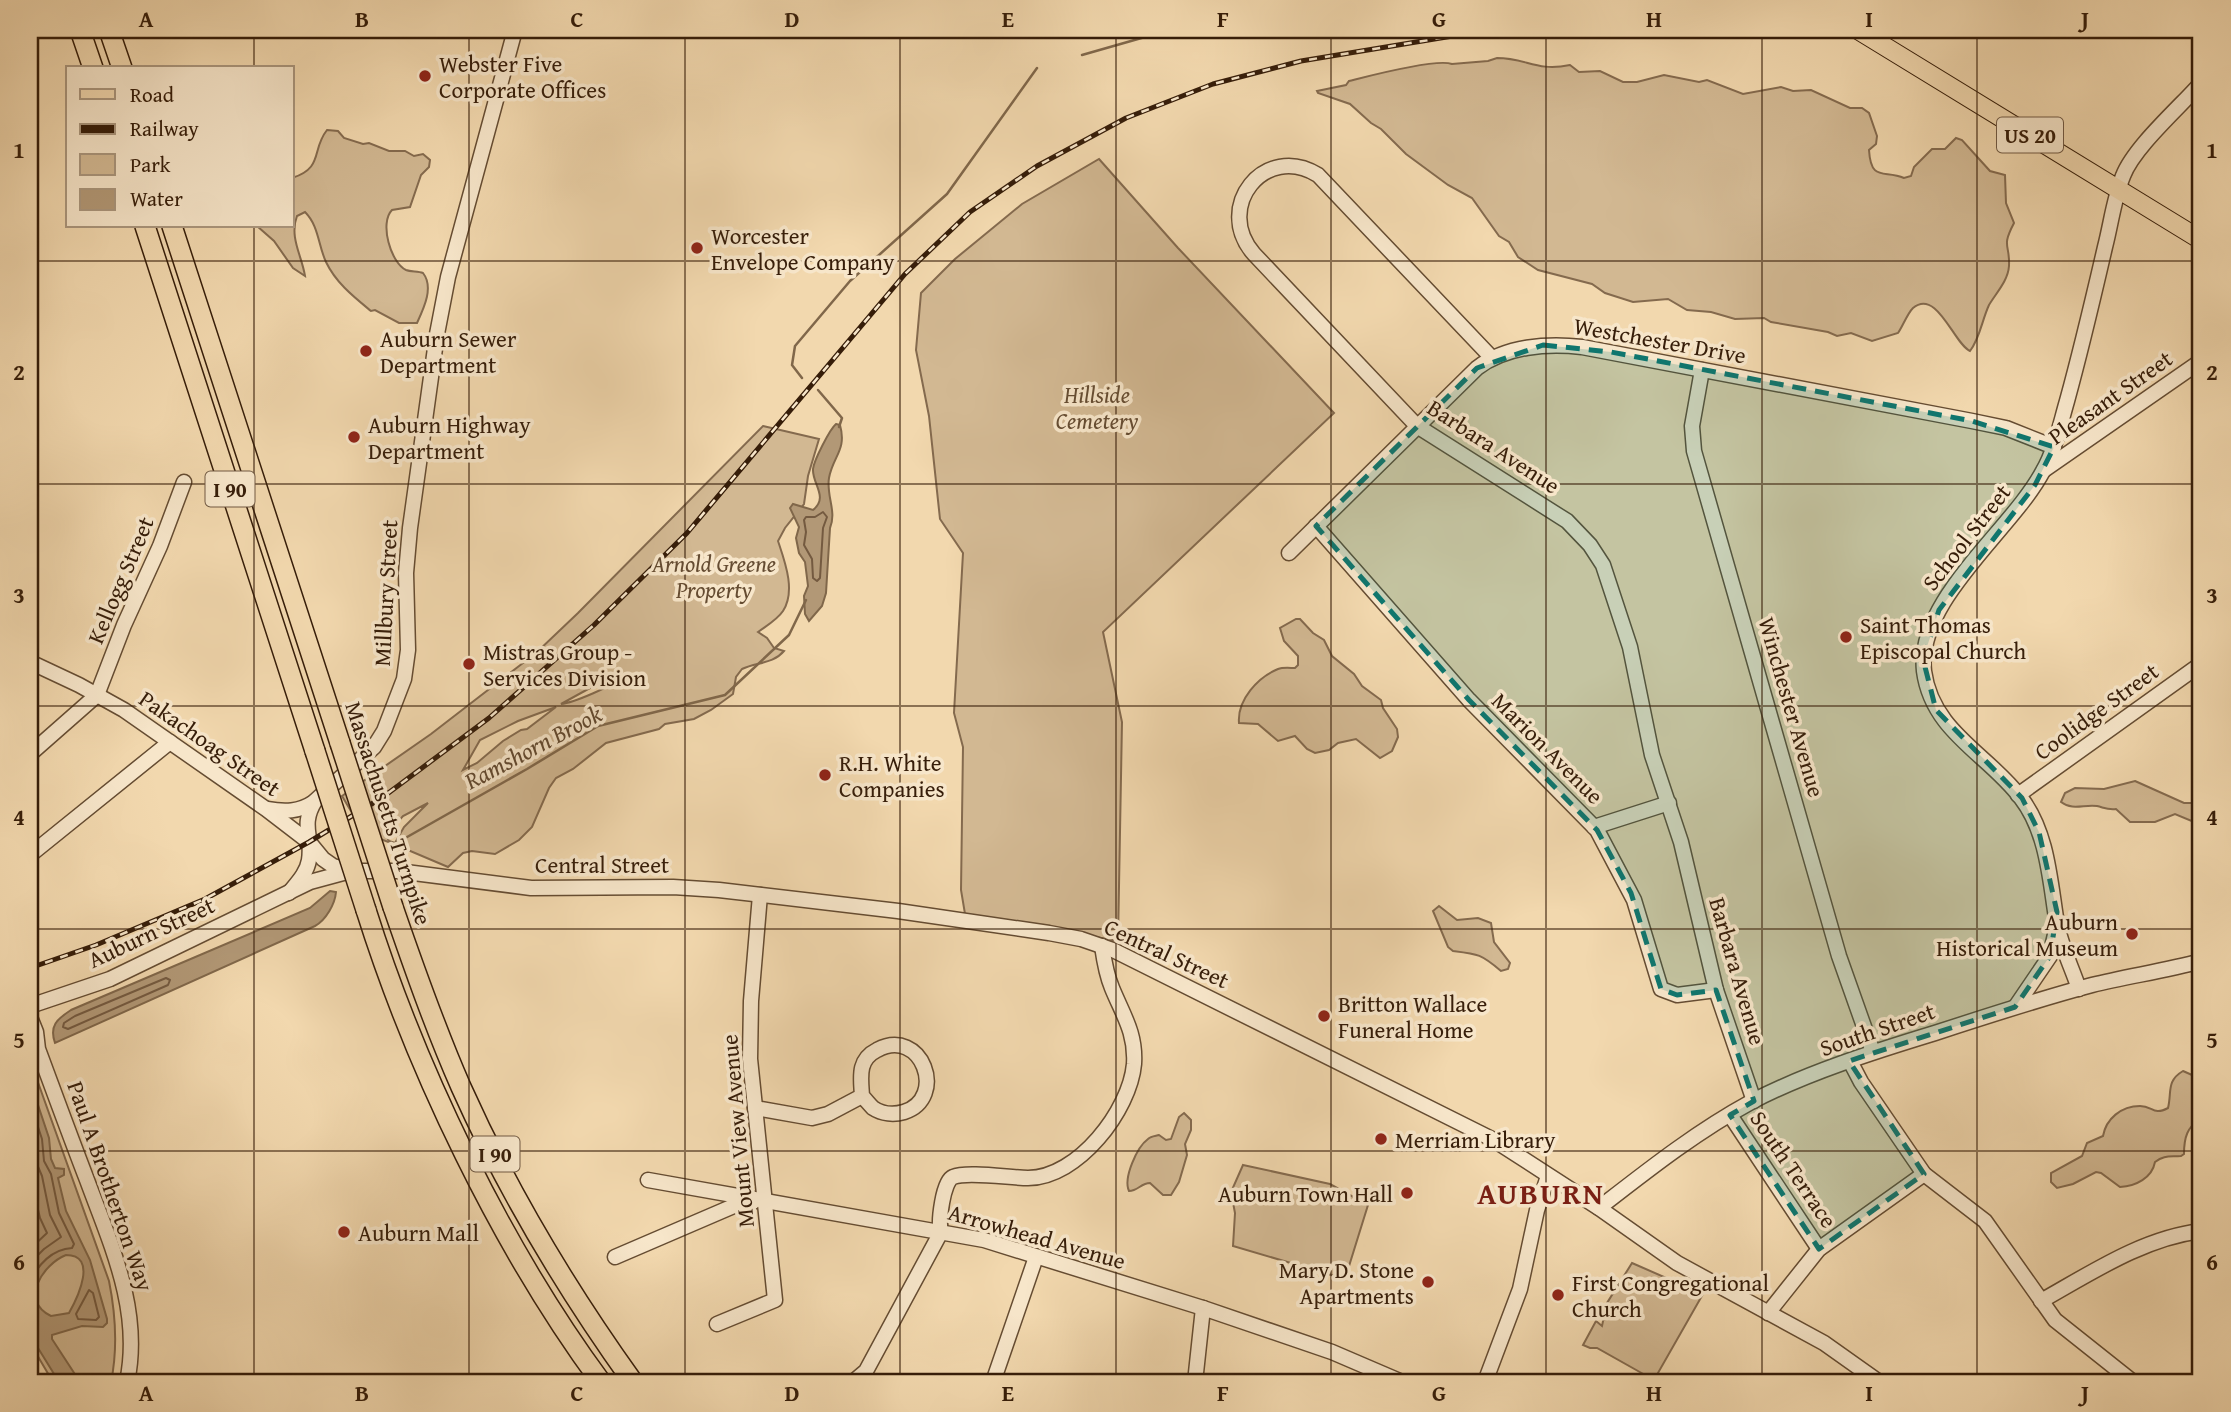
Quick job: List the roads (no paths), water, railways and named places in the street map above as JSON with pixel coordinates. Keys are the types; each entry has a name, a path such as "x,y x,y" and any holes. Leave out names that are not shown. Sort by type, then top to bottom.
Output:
{"highway":[{"path":"80,30 92,66"},
{"path":"109,30 121,66"},
{"name":"I 90","path":"146,228 366,910 407,1021 462,1147 540,1291 601,1382"},
{"name":"Massachusetts Turnpike","path":"174,228 393,907 449,1059 486,1138 556,1265 633,1382"}],"main road":[{"name":"US 20","path":"1858,30 2201,240"}],"street":[{"name":"Millbury Street","path":"316,801 373,747 384,731 404,679 408,650 406,573 410,528 439,321 448,277 515,30"},
{"name":"School Street","path":"2015,1007 2050,956 2055,940 2057,912 2044,848 2029,812 2018,795 1946,726 1929,692 1923,659 1931,626 1939,610 1970,565 2010,518 2044,470 2054,447 2080,353 2123,174 2146,142 2201,83"},
{"name":"Barbara Avenue","path":"1492,358 1318,175 1302,167 1285,166 1268,171 1253,181 1243,196 1238,213 1240,231 1248,247 1416,426 1567,521 1597,555 1608,576 1626,635 1652,755 1681,842 1716,990 1754,1101"},
{"name":"Westchester Drive","path":"1289,553 1471,373 1492,358 1534,346 1567,346 2006,428 2054,447"},
{"name":"Pleasant Street","path":"2044,470 2201,361"},
{"name":"Winchester Avenue","path":"1702,370 1692,426 1695,451 1839,956 1873,1052"},
{"name":"Kellogg Street","path":"96,695 160,546 184,482"},
{"name":"Marion Avenue","path":"1316,526 1469,700 1594,827 1634,900 1661,989 1677,995 1716,990"},
{"name":"Pakachoag Street","path":"30,663 96,695 170,742 309,842"},
{"name":"Coolidge Street","path":"2018,795 2201,664"},
{"path":"30,754 96,695"},
{"path":"30,855 170,742"},
{"path":"266,809 291,811 316,801"},
{"path":"289,893 308,865 307,818 316,801"},
{"path":"1594,827 1669,803"},
{"name":"Central Street","path":"309,842 323,859 333,866 351,872 398,871 531,888 673,887 760,895 1038,931 1102,946 1487,1136 1599,1208 1686,1269 1824,1343 1879,1382"},
{"name":"Auburn Street","path":"30,1006 117,975 321,878 351,872"},
{"name":"Mount View Avenue","path":"717,1324 775,1300 750,1059 750,1017 760,895"},
{"name":"School Street","path":"2057,923 2079,989"},
{"path":"853,1382 866,1371 941,1232 939,1224 945,1187 950,1178 955,1175 1030,1178 1054,1173 1090,1147 1119,1108 1130,1084 1134,1065 1133,1048 1124,1011 1112,988 1102,946"},
{"name":"South Street","path":"1599,1208 1678,1147 1730,1115 1754,1101 1850,1061 2015,1007 2079,989 2201,961"},
{"name":"Paul A Brotherton Way","path":"30,1017 36,1032 34,1045 124,1283 131,1326 127,1382"},
{"path":"892,1045 905,1047 916,1054 924,1065 926,1089 920,1101 909,1110 886,1113 873,1108 862,1096 860,1071 866,1058 875,1051 892,1045"},
{"path":"1850,1061 1861,1082 1924,1174 1985,1221 2055,1320 2133,1382"},
{"path":"755,1108 812,1118 828,1114 862,1096"},
{"name":"South Terrace","path":"1730,1115 1819,1249"},
{"path":"1768,1313 1819,1249 1924,1174"},
{"path":"1488,1382 1518,1293 1537,1210 1548,1176"},
{"name":"Arrowhead Avenue","path":"648,1180 984,1240 1203,1308 1332,1352 1402,1382"},
{"path":"615,1257 736,1205 764,1200"},
{"path":"2041,1300 2132,1252 2172,1237 2201,1231"},
{"path":"992,1382 1036,1257"},
{"path":"1195,1382 1203,1308"}],"water":[{"path":"836,424 840,425 842,441 829,478 832,522 826,593 822,606 809,621 805,614 804,596 808,586 805,562 799,553 796,538 799,527 790,508 793,504 813,510 818,505 820,495 813,469"},
{"path":"330,891 336,892 332,906 323,920 315,926 55,1043 54,1027 71,1010 310,908"},
{"path":"30,1081 49,1138 51,1159 55,1168 64,1169 64,1175 58,1178 66,1211 90,1260 107,1323 103,1327 82,1326 52,1335 80,1382 59,1382 30,1335","holes":["66,1255 76,1257 83,1269 77,1297 69,1313 51,1316 37,1301 38,1283 49,1266 57,1260"]}],"waterway":[{"name":"Ramshorn Brook","path":"1082,55 1159,33 1160,30"},
{"name":"Ramshorn Brook","path":"802,378 792,365 795,346 850,281 947,194 1037,68"},
{"name":"Ramshorn Brook","path":"818,390 842,418 839,427"},
{"name":"Ramshorn Brook","path":"393,845 598,726 725,695 789,635 806,600"}],"railway":[{"path":"30,968 96,945 205,899 309,842 383,797 489,718 594,625 687,533 905,274 970,212 1037,166 1126,118 1213,84 1301,61 1489,30"}],"place":[{"name":"Webster Five Corporate Offices","path":"425,76"},
{"name":"Worcester Envelope Company","path":"697,248"},
{"name":"Auburn Sewer Department","path":"366,351"},
{"name":"Auburn Highway Department","path":"354,437"},
{"name":"Saint Thomas Episcopal Church","path":"1846,637"},
{"name":"Mistras Group - Services Division","path":"469,664"},
{"name":"R.H. White Companies","path":"825,775"},
{"name":"Auburn Historical Museum","path":"2132,934"},
{"name":"Britton Wallace Funeral Home","path":"1324,1016"},
{"name":"Merriam Library","path":"1381,1139"},
{"name":"Auburn Town Hall","path":"1407,1193"},
{"name":"Auburn Mall","path":"344,1232"},
{"name":"Mary D. Stone Apartments","path":"1428,1282"},
{"name":"First Congregational Church","path":"1558,1295"}],"district":[{"name":"AUBURN","path":"1541,1193"}],"park label":[{"name":"Hillside Cemetery","path":"1097,407"},
{"name":"Arnold Greene Property","path":"714,576"}]}
